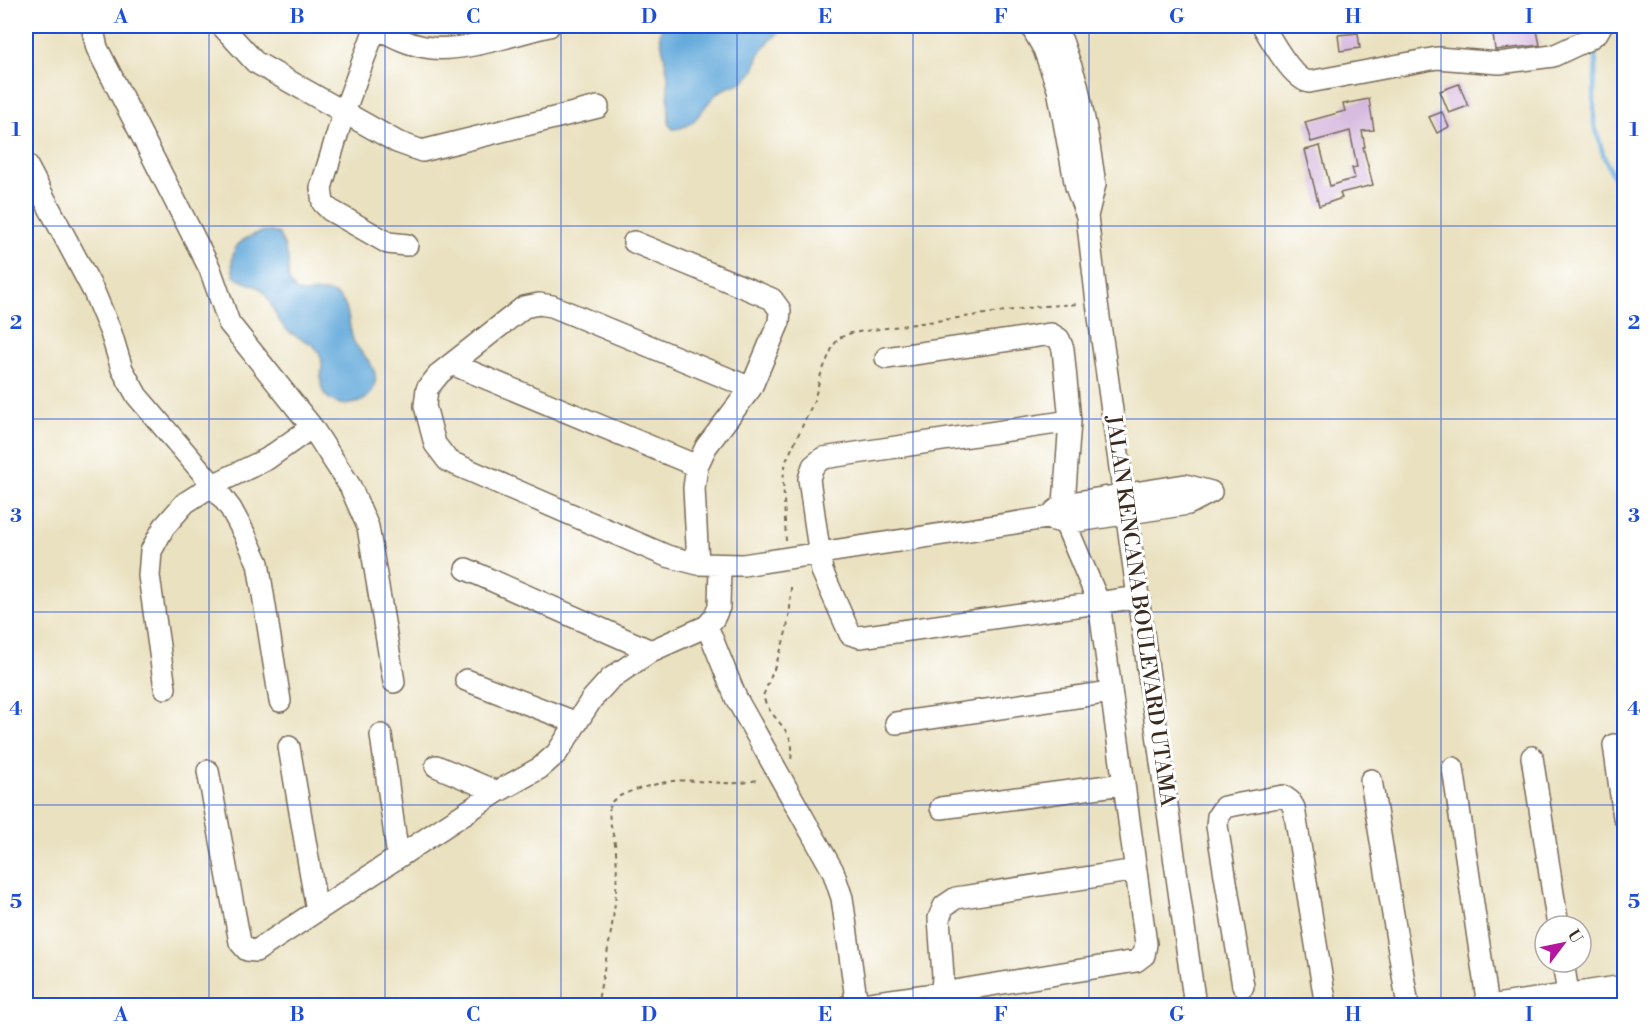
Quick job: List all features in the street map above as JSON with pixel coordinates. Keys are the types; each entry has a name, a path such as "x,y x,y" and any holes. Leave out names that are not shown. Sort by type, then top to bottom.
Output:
{"street":[{"path":"92,26 97,48 210,269 229,323 312,427 350,486 368,527 394,682"},
{"path":"222,26 255,62 397,142 422,151 598,107"},
{"path":"408,245 388,243 330,210 323,203 321,188 344,112 375,26 405,42 426,48 452,50 549,26"},
{"name":"JALAN KENCANA BOULEVARD UTAMA","path":"1031,26 1044,49 1058,89 1076,187 1087,216 1195,1005"},
{"name":"JALAN KENCANA BOULEVARD UTAMA","path":"1053,26 1062,41 1077,84 1088,139 1095,184 1087,216"},
{"path":"1263,26 1277,50 1300,79 1309,82 1437,58 1499,63 1553,56 1595,33"},
{"path":"26,164 94,292 111,333 122,369 137,396 213,485 231,509 245,535 258,563 279,701"},
{"path":"634,242 772,299 780,310 779,322 751,388 706,447 697,466 694,488 698,564"},
{"path":"751,388 552,306 538,304 524,307 440,373 427,389 425,405 435,444 448,461 667,556 698,564 743,565 1125,504"},
{"path":"707,626 736,698 833,871 842,898 854,1005 941,999 1136,961 1144,955 1146,944 1099,603 1059,515 1070,420 1063,349 1059,339 1051,334 886,358"},
{"path":"452,364 697,466"},
{"path":"1070,420 823,458 813,466 809,479 822,571 850,634 860,637 1139,597"},
{"path":"165,688 149,576 151,550 164,527 185,503 213,485 267,459 312,427"},
{"path":"208,771 240,942 247,950 256,951 497,792 540,768 557,753 592,699 610,679 651,651 707,626 719,607 720,566"},
{"path":"466,569 651,651"},
{"path":"466,680 577,723"},
{"path":"896,723 1111,692"},
{"path":"381,735 399,857"},
{"path":"1614,745 1624,817"},
{"path":"289,747 317,911"},
{"path":"1532,757 1556,914"},
{"path":"436,766 497,792"},
{"path":"1453,768 1488,1005 1569,1000 1624,986"},
{"path":"1371,780 1408,1005"},
{"path":"941,808 1124,784"},
{"path":"1243,986 1217,826 1218,816 1224,807 1283,796 1294,808 1326,1005"},
{"path":"941,999 943,976 939,918 944,906 956,898 1136,870"},
{"path":"1565,974 1569,1000"}],"path":[{"path":"787,765 791,760 793,749 790,736 765,704 763,696 783,648 791,606 791,587"},
{"path":"597,1005 615,900 616,852 609,810 611,803 619,795 662,783 678,781 748,783 763,778"}],"water":[{"path":"662,26 788,26 765,46 753,72 744,81 718,93 694,121 681,128 673,129 669,125 668,75 660,35"},
{"path":"266,231 279,234 288,259 289,280 296,290 301,293 329,292 344,304 354,342 375,374 373,390 361,401 352,404 336,403 326,396 321,386 321,357 316,348 286,329 262,290 234,276 232,258 238,245 249,237"}],"building":[{"path":"1527,26 1536,26 1540,45 1495,50 1493,34 1527,29"},
{"path":"1358,33 1360,48 1340,51 1338,35"},
{"path":"1459,84 1468,106 1449,113 1440,91"},
{"path":"1369,99 1374,130 1362,131 1365,147 1363,147 1373,185 1340,193 1342,198 1319,206 1305,150 1320,146 1330,186 1355,178 1352,168 1357,167 1350,131 1311,142 1305,122 1345,111 1343,104"},
{"path":"1442,112 1449,127 1437,133 1429,117"}],"waterway":[{"path":"1594,43 1596,65 1594,123 1604,157 1619,188"}]}
